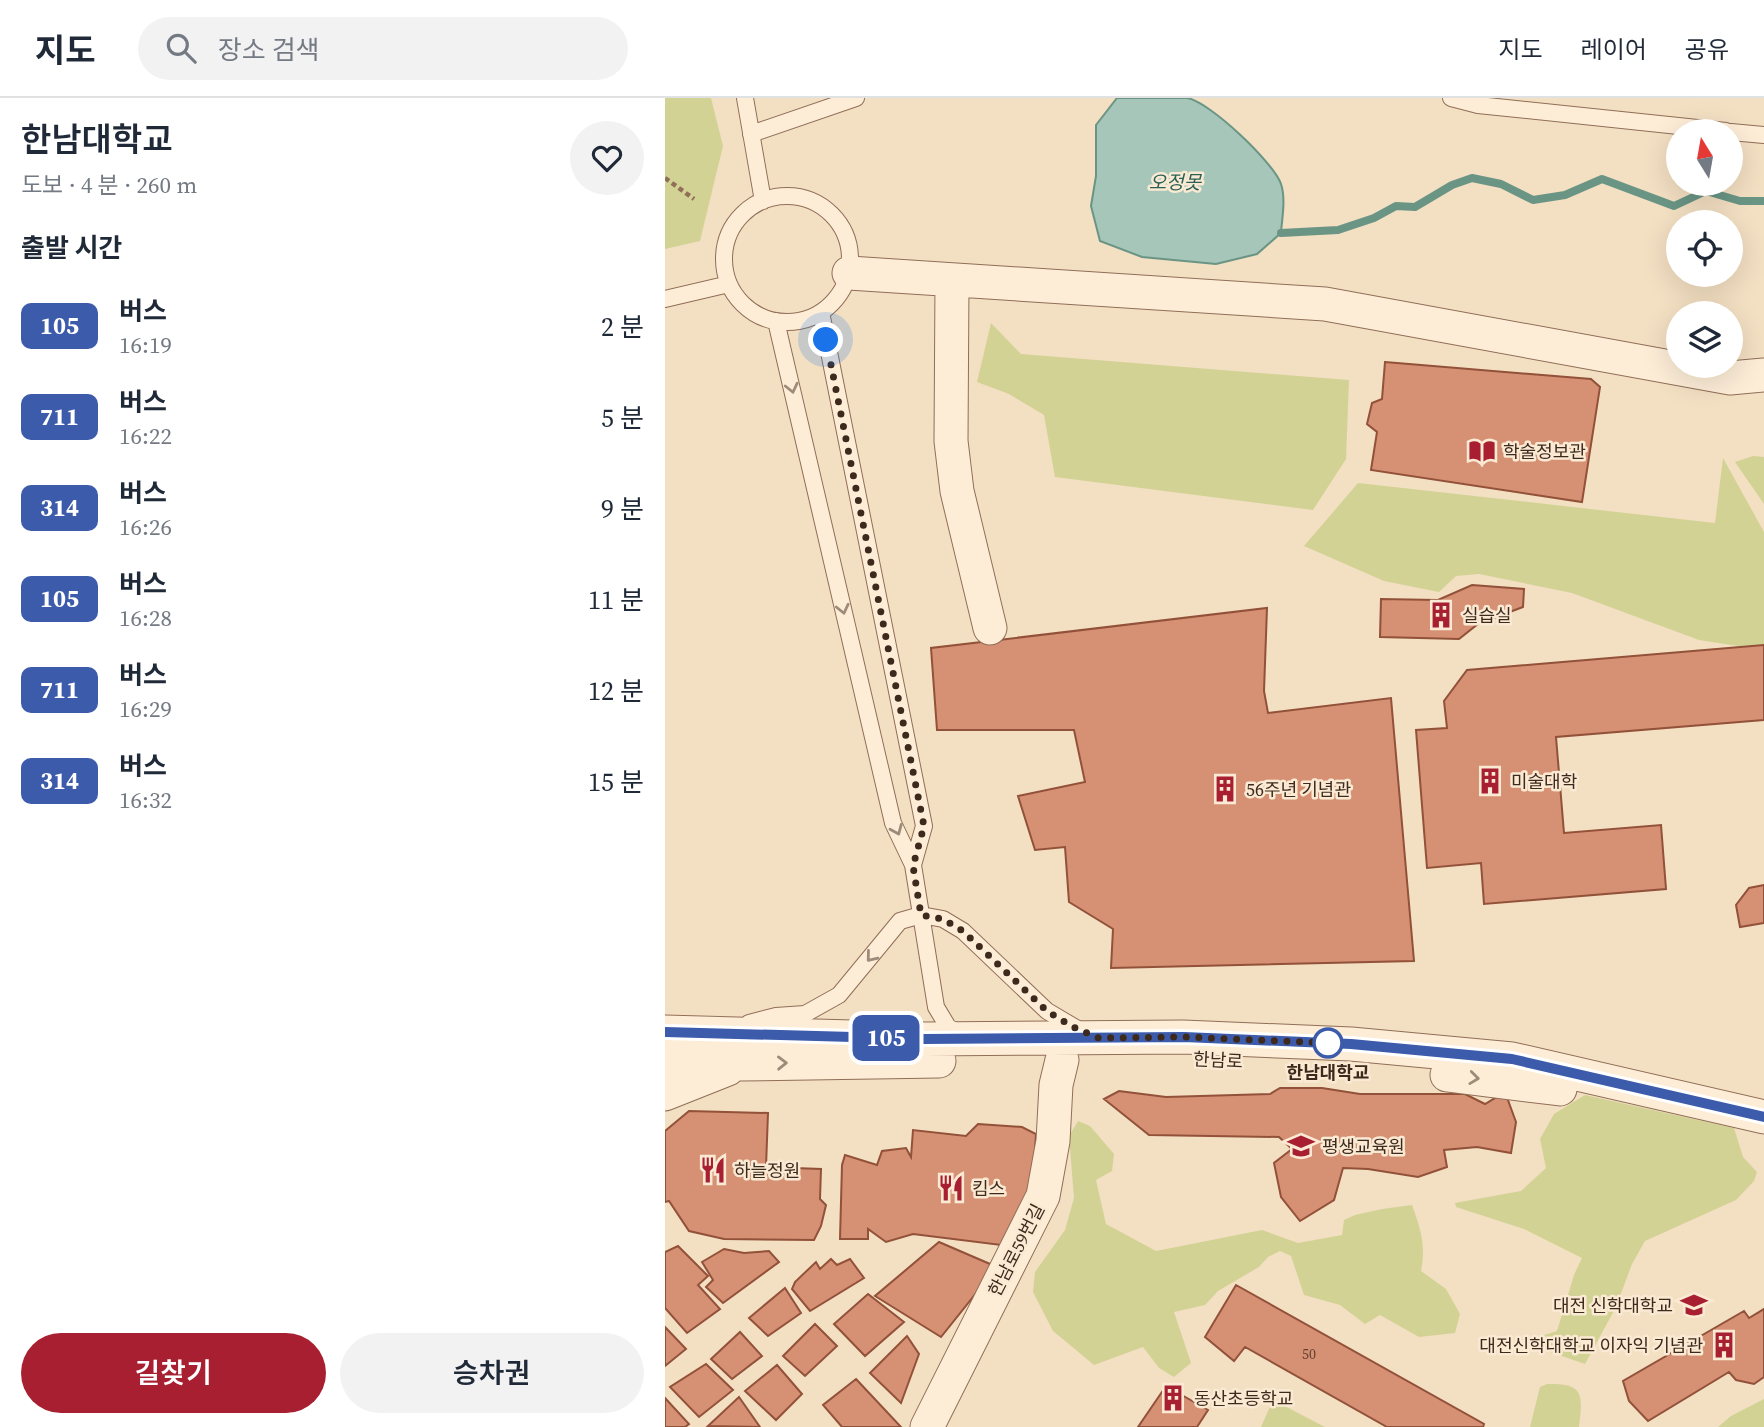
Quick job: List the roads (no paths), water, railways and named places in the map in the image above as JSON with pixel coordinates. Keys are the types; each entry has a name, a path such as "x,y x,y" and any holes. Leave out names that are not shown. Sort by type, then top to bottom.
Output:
{"street":[{"path":"849,273 1325,304 1731,378 1764,375"},
{"path":"952,281 951,441 957,491 990,628"},
{"name":"한남로","path":"665,1032 910,1039 1184,1037 1351,1044 1512,1059 1764,1117"},
{"name":"한남로","path":"665,1062 739,1064 1185,1058 1420,1071 1582,1092 1764,1135"},
{"name":"한남로59번길","path":"927,1427 1043,1196 1053,1141 1056,1086 1062,1060"},
{"path":"665,1094 739,1064"}],"lane":[{"path":"745,98 763,201"},
{"path":"751,134 856,98"},
{"path":"1451,98 1478,105 1666,125"},
{"path":"1743,133 1764,135"},
{"path":"782,196 802,197 820,204 835,218 846,234 850,253 849,273 834,302 821,313 799,321 776,321 757,314 740,301 729,284 724,264 725,244 733,226 746,211 763,201 782,196"},
{"path":"665,299 729,284"},
{"path":"821,313 924,826 913,866"},
{"path":"776,321 893,823 913,866 936,1007 948,1027 970,1039"},
{"path":"709,1034 776,1016 805,1014 839,995 900,921 921,915 943,919 963,931 1047,1011 1073,1027 1099,1038"},
{"path":"910,1039 931,1028 936,1007"}],"water":[{"name":"오정못","path":"1117,98 1187,98 1225,121 1254,148 1281,184 1281,233 1257,254 1216,264 1142,257 1100,241 1091,206 1096,176 1096,125"}],"waterway":[{"path":"1281,233 1338,230 1374,218 1396,206 1415,207 1452,185 1472,178 1501,184 1533,200 1565,195 1602,179 1674,206 1706,191 1740,201 1764,201"}],"place":[{"name":"학술정보관","path":"1482,451"},
{"name":"실습실","path":"1441,615"},
{"name":"미술대학","path":"1490,781"},
{"name":"56주년 기념관","path":"1225,789"},
{"name":"한남대학교","path":"1328,1043"},
{"name":"평생교육원","path":"1301,1146"},
{"name":"하늘정원","path":"713,1170"},
{"name":"킴스","path":"951,1188"},
{"name":"대전 신학대학교","path":"1694,1305"},
{"name":"대전신학대학교 이자익 기념관","path":"1724,1345"},
{"name":"동산초등학교","path":"1173,1398"}]}
